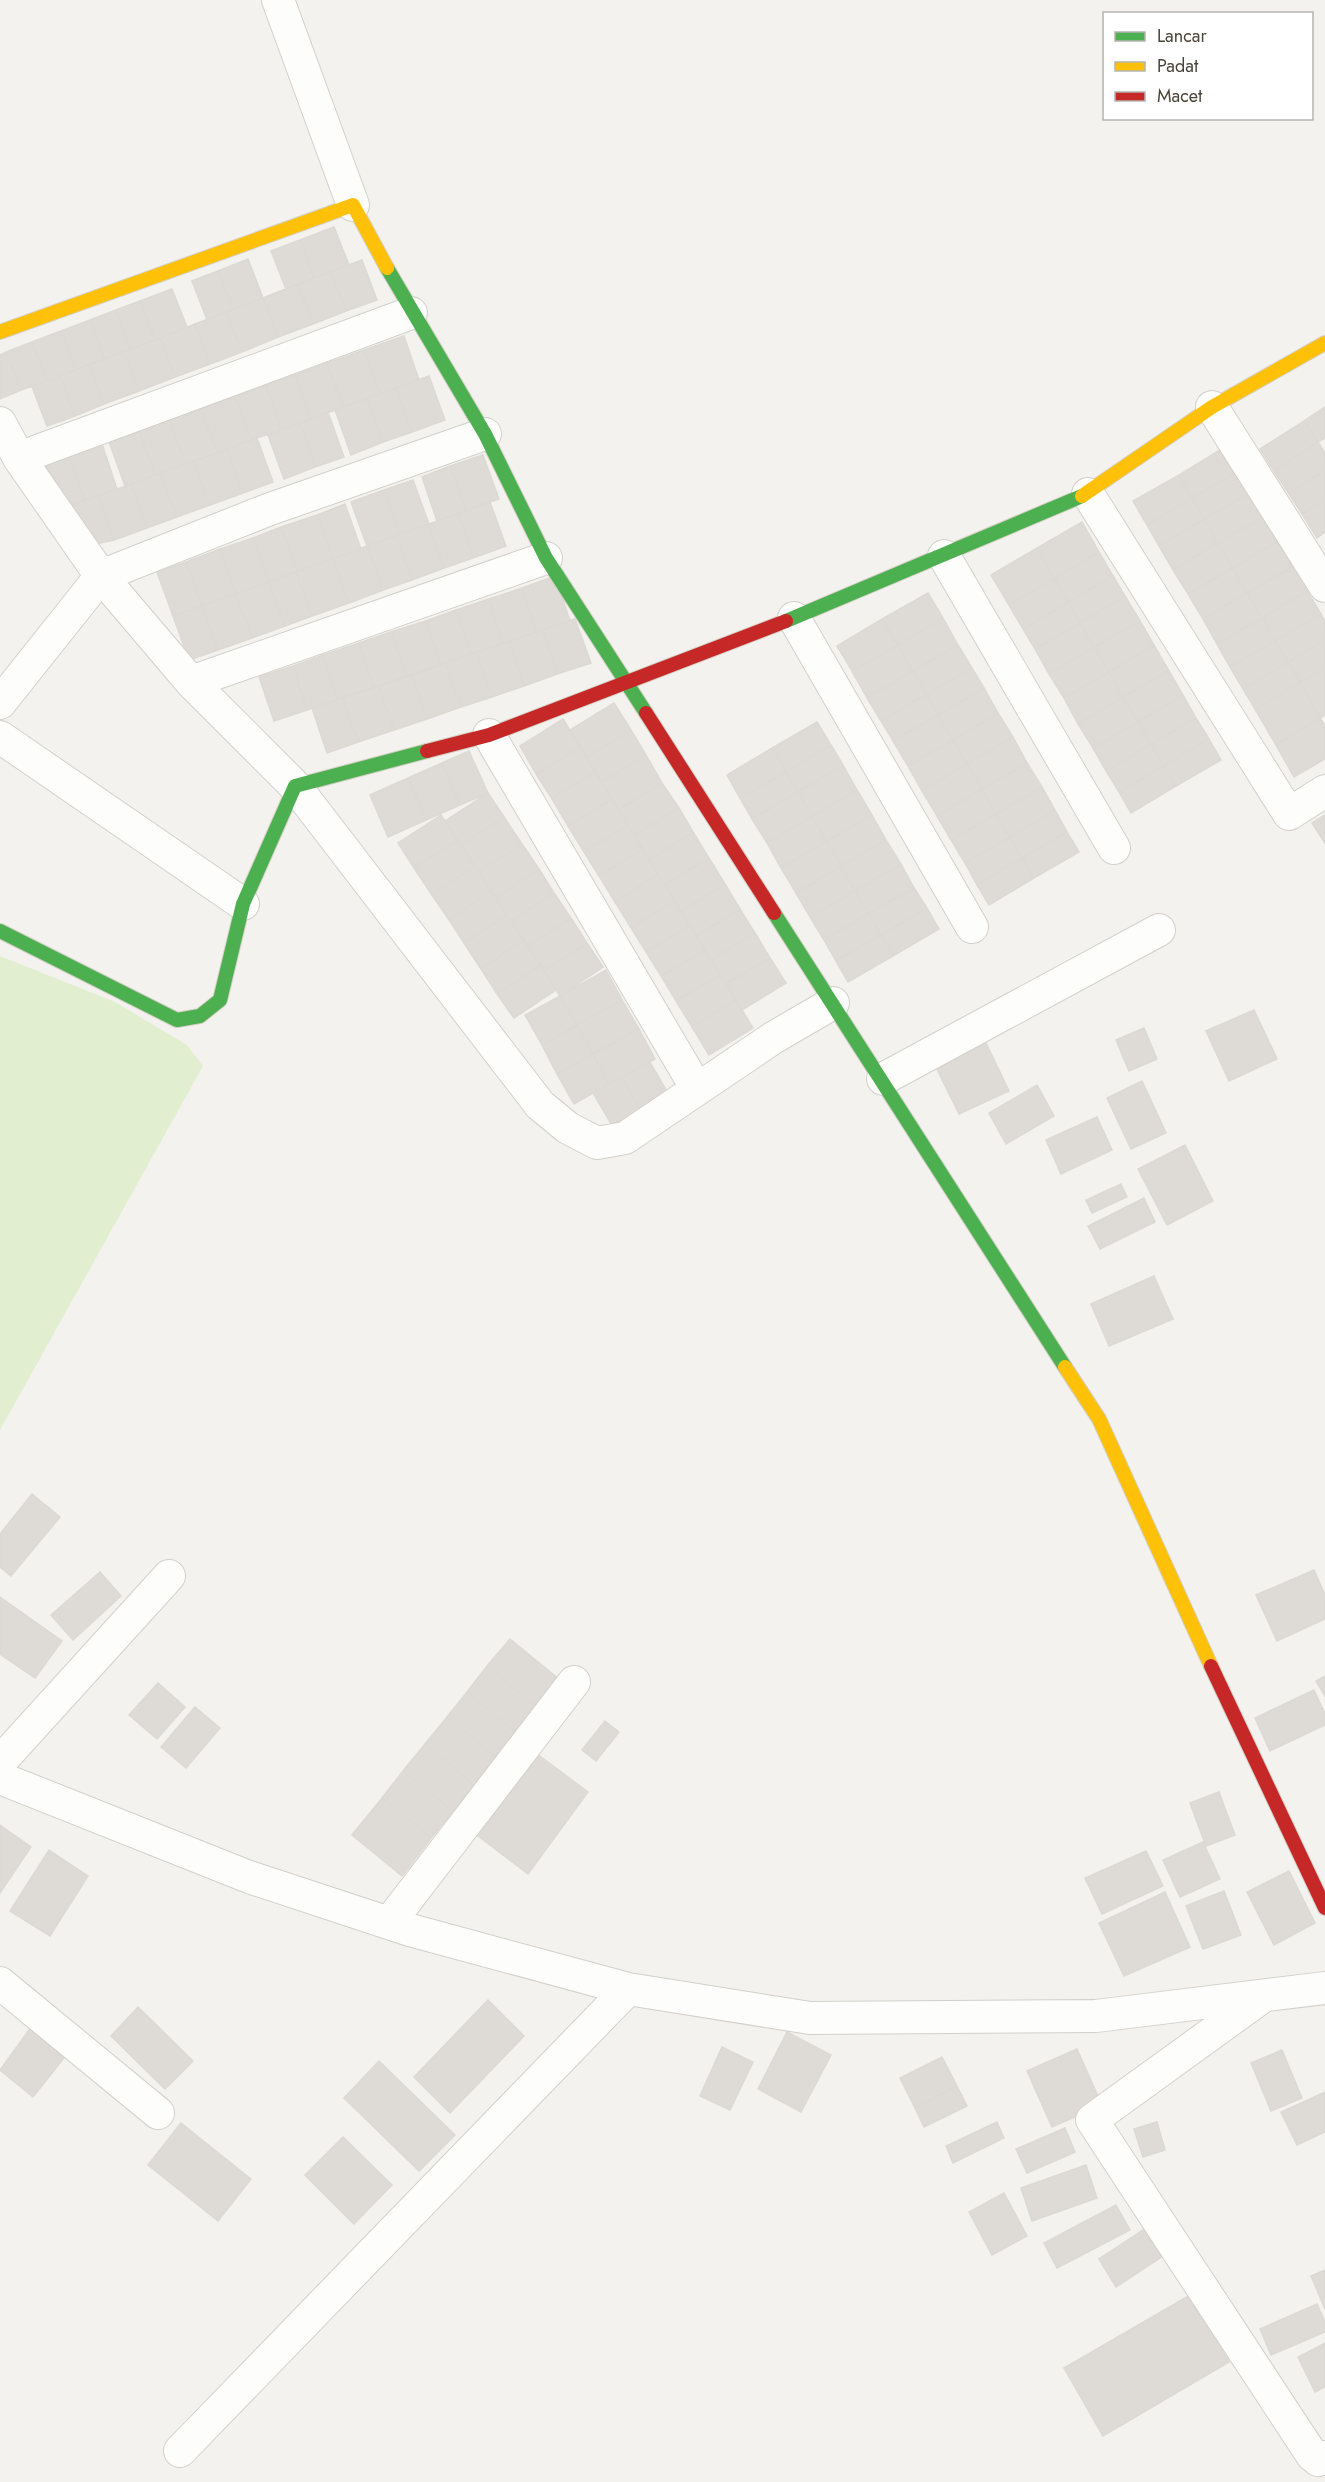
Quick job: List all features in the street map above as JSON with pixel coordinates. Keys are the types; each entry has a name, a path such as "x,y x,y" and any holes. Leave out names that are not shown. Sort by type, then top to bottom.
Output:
{"street":[{"path":"278,0 353,205 411,313 485,434 546,558 1100,1419 1215,1676 1325,1908"},
{"path":"0,332 353,205"},
{"path":"19,458 411,313"},
{"path":"295,786 489,735 794,618 944,556 1088,494 1212,407 1325,343"},
{"path":"1212,407 1325,586"},
{"path":"0,423 19,458 101,576 191,682 295,786 540,1105 568,1128 597,1143 625,1138 773,1038 833,1003"},
{"path":"0,703 101,576 270,509 485,434"},
{"path":"1088,494 1289,814 1325,791"},
{"path":"944,556 1114,848"},
{"path":"191,682 546,558"},
{"path":"794,618 972,927"},
{"path":"489,735 697,1089"},
{"path":"0,737 243,904"},
{"path":"0,931 177,1020 200,1016 220,1000 243,904 295,786"},
{"path":"883,1079 1159,930"},
{"path":"0,1762 169,1576"},
{"path":"389,1923 574,1682"},
{"path":"0,1778 249,1877 389,1923 628,1989 810,2018 1096,2016 1325,1988"},
{"path":"0,1983 158,2113"},
{"path":"180,2451 628,1989"},
{"path":"1264,1996 1092,2120 1312,2455 1318,2460 1325,2457"}],"green space":[{"path":"0,956 115,1002 187,1045 203,1066 0,1430"}],"building":[{"path":"334,227 349,265 314,278 300,240"},
{"path":"300,240 314,278 286,289 271,251"},
{"path":"248,259 263,298 233,309 218,271"},
{"path":"362,260 377,300 346,311 331,272"},
{"path":"218,271 233,309 207,320 192,281"},
{"path":"331,272 346,311 313,324 298,284"},
{"path":"298,284 313,324 278,337 263,298"},
{"path":"172,289 187,327 155,340 140,301"},
{"path":"263,298 278,337 242,352 227,312"},
{"path":"140,301 155,340 130,349 116,310"},
{"path":"116,310 130,349 105,359 90,320"},
{"path":"227,312 242,352 210,364 195,324"},
{"path":"90,320 105,359 76,370 61,331"},
{"path":"195,324 210,364 175,377 160,338"},
{"path":"61,331 76,370 47,381 32,342"},
{"path":"404,336 419,380 380,394 364,350"},
{"path":"160,338 175,377 139,391 124,352"},
{"path":"32,342 47,381 21,390 6,352"},
{"path":"364,350 380,394 343,407 327,363"},
{"path":"6,352 21,390 0,399 0,355"},
{"path":"124,352 139,391 104,404 89,364"},
{"path":"327,363 343,407 311,419 295,375"},
{"path":"89,364 104,404 75,416 60,376"},
{"path":"295,375 311,419 281,430 266,385"},
{"path":"60,376 75,416 47,426 32,387"},
{"path":"429,376 445,420 412,432 396,388"},
{"path":"266,385 281,430 251,440 235,397"},
{"path":"396,388 412,432 383,442 367,398"},
{"path":"235,397 251,440 217,453 201,409"},
{"path":"367,398 383,442 351,455 335,410"},
{"path":"1325,407 1325,438 1318,442 1304,421"},
{"path":"201,409 217,453 186,464 169,420"},
{"path":"328,412 344,457 315,467 300,423"},
{"path":"169,420 186,464 155,475 139,431"},
{"path":"1304,421 1318,442 1274,471 1260,449"},
{"path":"300,423 315,467 284,479 268,435"},
{"path":"139,431 155,475 125,486 109,442"},
{"path":"257,438 273,482 243,493 227,449"},
{"path":"1318,442 1325,453 1325,470 1289,494 1274,471"},
{"path":"102,444 117,489 85,500 69,456"},
{"path":"1223,448 1237,472 1192,498 1179,475"},
{"path":"227,449 243,493 210,505 194,461"},
{"path":"483,455 499,499 466,510 450,466"},
{"path":"69,456 85,500 59,507 40,467"},
{"path":"194,461 210,505 177,517 160,473"},
{"path":"450,466 466,510 437,521 422,477"},
{"path":"1325,470 1325,499 1302,514 1289,494"},
{"path":"1237,472 1250,493 1204,519 1192,498"},
{"path":"160,473 177,517 147,528 131,484"},
{"path":"1179,475 1192,498 1147,525 1133,501"},
{"path":"413,480 429,524 400,534 384,490"},
{"path":"131,484 147,528 114,540 98,496"},
{"path":"384,490 400,534 367,546 351,502"},
{"path":"1250,493 1263,517 1218,543 1204,519"},
{"path":"98,496 114,540 88,546 69,506"},
{"path":"1192,498 1204,519 1159,546 1147,525"},
{"path":"1325,499 1325,532 1317,538 1302,514"},
{"path":"490,502 506,546 473,558 458,514"},
{"path":"345,504 361,549 333,559 317,515"},
{"path":"458,514 473,558 444,568 429,524"},
{"path":"317,515 333,559 297,571 281,527"},
{"path":"1263,517 1278,541 1233,568 1218,543"},
{"path":"1204,519 1218,543 1173,570 1159,546"},
{"path":"1082,522 1099,552 1054,579 1037,548"},
{"path":"429,524 444,568 412,580 396,536"},
{"path":"281,527 297,571 269,582 253,538"},
{"path":"396,536 412,580 383,590 367,546"},
{"path":"253,538 269,582 236,594 220,549"},
{"path":"1278,541 1292,567 1247,593 1233,568"},
{"path":"1218,543 1233,568 1188,594 1173,570"},
{"path":"367,546 383,590 349,603 333,559"},
{"path":"1037,548 1054,579 1009,605 991,575"},
{"path":"220,549 236,594 202,606 186,562"},
{"path":"1099,552 1113,576 1068,602 1054,579"},
{"path":"333,559 349,603 312,616 296,572"},
{"path":"186,562 202,606 173,616 157,572"},
{"path":"1292,567 1307,591 1262,618 1247,593"},
{"path":"1233,568 1247,593 1203,619 1188,594"},
{"path":"296,572 312,616 285,626 269,582"},
{"path":"555,576 570,621 537,632 522,588"},
{"path":"1113,576 1125,596 1080,623 1068,602"},
{"path":"1054,579 1068,602 1023,629 1009,605"},
{"path":"269,582 285,626 252,638 236,594"},
{"path":"522,588 537,632 503,643 489,599"},
{"path":"1307,591 1321,614 1275,641 1262,618"},
{"path":"928,593 943,618 898,645 882,619"},
{"path":"1247,593 1262,618 1217,644 1203,619"},
{"path":"236,594 252,638 218,650 202,606"},
{"path":"1125,596 1140,621 1094,647 1080,623"},
{"path":"489,599 503,643 471,654 456,610"},
{"path":"1068,602 1080,623 1035,649 1023,629"},
{"path":"202,606 218,650 189,660 173,616"},
{"path":"456,610 471,654 441,664 426,621"},
{"path":"1321,614 1325,622 1325,640 1288,662 1275,641"},
{"path":"943,618 958,645 913,671 898,645"},
{"path":"1262,618 1275,641 1230,667 1217,644"},
{"path":"575,619 591,663 557,674 542,630"},
{"path":"882,619 898,645 852,671 837,646"},
{"path":"426,621 441,664 407,676 391,632"},
{"path":"1140,621 1154,645 1109,672 1094,647"},
{"path":"1080,623 1094,647 1049,674 1035,649"},
{"path":"542,630 557,674 524,686 509,642"},
{"path":"391,632 407,676 374,687 359,643"},
{"path":"1325,640 1325,668 1300,682 1288,662"},
{"path":"1275,641 1288,662 1243,689 1230,667"},
{"path":"509,642 524,686 492,697 477,652"},
{"path":"359,643 374,687 338,699 323,655"},
{"path":"898,645 913,671 867,698 852,671"},
{"path":"958,645 972,668 927,694 913,671"},
{"path":"1154,645 1169,671 1123,697 1109,672"},
{"path":"1094,647 1109,672 1064,698 1049,674"},
{"path":"477,652 492,697 461,707 446,663"},
{"path":"323,655 338,699 307,710 293,666"},
{"path":"1288,662 1300,682 1255,709 1243,689"},
{"path":"446,663 461,707 427,719 412,675"},
{"path":"293,666 307,710 274,721 259,677"},
{"path":"972,668 984,688 938,715 927,694"},
{"path":"1325,668 1325,715 1320,718 1300,682"},
{"path":"913,671 927,694 881,721 867,698"},
{"path":"1169,671 1183,695 1138,722 1123,697"},
{"path":"1109,672 1123,697 1078,724 1064,698"},
{"path":"412,675 427,719 394,730 379,686"},
{"path":"1300,682 1320,718 1276,745 1255,709"},
{"path":"379,686 394,730 358,742 343,698"},
{"path":"984,688 998,713 953,740 938,715"},
{"path":"927,694 938,715 893,741 881,721"},
{"path":"1183,695 1196,718 1151,744 1138,722"},
{"path":"1123,697 1138,722 1093,748 1078,724"},
{"path":"343,698 358,742 327,753 312,708"},
{"path":"614,703 631,730 587,757 570,730"},
{"path":"998,713 1013,737 967,764 953,740"},
{"path":"938,715 953,740 908,766 893,741"},
{"path":"1196,718 1209,739 1164,766 1151,744"},
{"path":"1320,718 1325,725 1325,759 1294,777 1276,745"},
{"path":"563,719 580,747 536,774 520,746"},
{"path":"817,722 831,745 786,772 772,748"},
{"path":"1138,722 1151,744 1106,771 1093,748"},
{"path":"631,730 646,755 602,782 587,757"},
{"path":"1013,737 1027,763 982,789 967,764"},
{"path":"1209,739 1221,760 1176,786 1164,766"},
{"path":"953,740 967,764 922,791 908,766"},
{"path":"1151,744 1164,766 1119,792 1106,771"},
{"path":"831,745 843,765 798,792 786,772"},
{"path":"580,747 595,772 552,799 536,774"},
{"path":"772,748 786,772 740,798 727,775"},
{"path":"469,751 488,793 460,805 442,763"},
{"path":"646,755 662,783 619,810 602,782"},
{"path":"442,763 460,805 426,820 408,778"},
{"path":"1027,763 1042,787 996,814 982,789"},
{"path":"967,764 982,789 937,816 922,791"},
{"path":"843,765 857,790 812,816 798,792"},
{"path":"1164,766 1176,786 1131,813 1119,792"},
{"path":"595,772 612,799 568,826 552,799"},
{"path":"786,772 798,792 752,819 740,798"},
{"path":"408,778 426,820 388,837 370,795"},
{"path":"662,783 679,808 634,835 619,810"},
{"path":"1042,787 1055,810 1010,837 996,814"},
{"path":"982,789 996,814 951,840 937,816"},
{"path":"857,790 872,815 827,841 812,816"},
{"path":"798,792 812,816 767,843 752,819"},
{"path":"488,793 504,817 461,845 445,821"},
{"path":"612,799 628,825 584,852 568,826"},
{"path":"679,808 693,832 649,860 634,835"},
{"path":"1055,810 1067,832 1022,858 1010,837"},
{"path":"996,814 1010,837 965,863 951,840"},
{"path":"441,815 457,840 414,868 398,843"},
{"path":"872,815 886,840 841,866 827,841"},
{"path":"1325,815 1325,843 1312,823"},
{"path":"812,816 827,841 781,868 767,843"},
{"path":"504,817 522,844 479,872 461,845"},
{"path":"628,825 643,849 599,876 584,852"},
{"path":"693,832 709,858 665,885 649,860"},
{"path":"1067,832 1079,852 1034,878 1022,858"},
{"path":"1010,837 1022,858 977,885 965,863"},
{"path":"457,840 475,866 432,895 414,868"},
{"path":"886,840 901,864 855,891 841,866"},
{"path":"827,841 841,866 796,893 781,868"},
{"path":"522,844 539,869 496,898 479,872"},
{"path":"643,849 658,874 615,902 599,876"},
{"path":"709,858 725,884 681,911 665,885"},
{"path":"1022,858 1034,878 989,905 977,885"},
{"path":"901,864 914,888 869,913 855,891"},
{"path":"475,866 491,891 449,920 432,895"},
{"path":"841,866 855,891 810,917 796,893"},
{"path":"539,869 554,893 511,921 496,898"},
{"path":"658,874 675,900 631,928 615,902"},
{"path":"725,884 740,909 696,936 681,911"},
{"path":"914,888 927,908 881,935 869,913"},
{"path":"491,891 507,915 464,943 449,920"},
{"path":"855,891 869,913 824,940 810,917"},
{"path":"554,893 571,918 528,946 511,921"},
{"path":"675,900 690,925 646,952 631,928"},
{"path":"927,908 939,929 893,956 881,935"},
{"path":"740,909 755,933 711,960 696,936"},
{"path":"869,913 881,935 836,961 824,940"},
{"path":"507,915 523,940 481,969 464,943"},
{"path":"571,918 587,943 544,971 528,946"},
{"path":"690,925 705,950 661,976 646,952"},
{"path":"755,933 770,958 726,984 711,960"},
{"path":"881,935 893,956 848,982 836,961"},
{"path":"523,940 541,965 497,994 481,969"},
{"path":"587,943 603,967 560,996 544,971"},
{"path":"705,950 720,975 676,1001 661,976"},
{"path":"770,958 786,983 742,1010 726,984"},
{"path":"541,965 556,990 514,1018 497,994"},
{"path":"606,970 622,1000 577,1025 560,996"},
{"path":"720,975 736,1000 692,1027 676,1001"},
{"path":"560,996 577,1025 542,1045 525,1015"},
{"path":"622,1000 639,1029 593,1054 577,1025"},
{"path":"736,1000 753,1028 709,1055 692,1027"},
{"path":"1254,1010 1277,1059 1229,1081 1206,1031"},
{"path":"577,1025 593,1054 557,1074 542,1045"},
{"path":"1144,1028 1157,1059 1129,1071 1116,1040"},
{"path":"639,1029 655,1059 609,1084 593,1054"},
{"path":"984,1039 1009,1091 959,1114 934,1063"},
{"path":"593,1054 609,1084 574,1104 557,1074"},
{"path":"650,1062 669,1095 641,1111 622,1077"},
{"path":"622,1077 641,1111 613,1127 593,1093"},
{"path":"1142,1081 1166,1133 1131,1149 1107,1098"},
{"path":"1037,1085 1054,1116 1006,1144 989,1113"},
{"path":"1097,1117 1112,1150 1061,1174 1046,1140"},
{"path":"1185,1145 1213,1201 1167,1225 1138,1169"},
{"path":"1121,1184 1127,1197 1092,1213 1086,1200"},
{"path":"1144,1198 1155,1222 1100,1249 1088,1226"},
{"path":"1154,1276 1173,1319 1109,1346 1091,1304"},
{"path":"32,1494 60,1517 11,1576 0,1567 0,1534"},
{"path":"1314,1570 1325,1595 1325,1619 1277,1641 1256,1595"},
{"path":"100,1572 121,1596 73,1640 51,1615"},
{"path":"0,1597 62,1641 35,1678 0,1654"},
{"path":"510,1639 559,1679 537,1707 487,1666"},
{"path":"487,1666 537,1707 517,1733 467,1692"},
{"path":"1325,1676 1325,1696 1316,1681"},
{"path":"158,1683 185,1707 157,1739 129,1715"},
{"path":"1314,1690 1325,1714 1325,1725 1270,1751 1255,1718"},
{"path":"467,1692 517,1733 496,1757 447,1717"},
{"path":"195,1707 220,1728 186,1768 161,1747"},
{"path":"447,1717 496,1757 474,1785 425,1744"},
{"path":"605,1721 619,1732 596,1761 582,1750"},
{"path":"425,1744 474,1785 453,1811 403,1771"},
{"path":"537,1754 588,1792 528,1874 477,1835"},
{"path":"403,1771 453,1811 431,1838 382,1798"},
{"path":"1219,1792 1235,1835 1206,1846 1190,1803"},
{"path":"382,1798 431,1838 402,1876 352,1835"},
{"path":"0,1825 31,1847 0,1893"},
{"path":"1203,1842 1220,1879 1180,1897 1163,1860"},
{"path":"49,1850 88,1876 50,1936 10,1911"},
{"path":"1146,1851 1163,1886 1102,1914 1085,1878"},
{"path":"1289,1871 1315,1923 1274,1945 1247,1892"},
{"path":"1224,1891 1241,1935 1203,1949 1186,1906"},
{"path":"1165,1892 1190,1947 1124,1976 1099,1923"},
{"path":"488,2000 524,2036 450,2113 414,2077"},
{"path":"138,2007 193,2061 165,2089 111,2036"},
{"path":"32,2026 67,2054 33,2097 0,2070"},
{"path":"787,2032 831,2055 801,2112 758,2089"},
{"path":"722,2047 753,2062 730,2110 700,2096"},
{"path":"1077,2049 1102,2105 1052,2127 1027,2071"},
{"path":"1282,2050 1302,2098 1271,2111 1251,2063"},
{"path":"942,2057 957,2086 915,2108 900,2078"},
{"path":"379,2061 455,2135 419,2171 344,2098"},
{"path":"957,2086 967,2106 924,2127 915,2108"},
{"path":"1325,2092 1325,2132 1297,2145 1281,2112"},
{"path":"997,2122 1004,2138 953,2163 946,2146"},
{"path":"1157,2122 1165,2150 1143,2157 1134,2129"},
{"path":"181,2123 251,2179 218,2221 148,2165"},
{"path":"1065,2128 1075,2152 1027,2173 1016,2149"},
{"path":"343,2137 392,2185 354,2224 305,2175"},
{"path":"1086,2165 1097,2198 1032,2221 1021,2188"},
{"path":"1004,2193 1027,2236 992,2255 969,2212"},
{"path":"1116,2205 1130,2230 1057,2268 1044,2243"},
{"path":"1149,2226 1166,2254 1116,2287 1099,2259"},
{"path":"1325,2270 1325,2309 1311,2276"},
{"path":"1190,2295 1229,2362 1103,2436 1064,2368"},
{"path":"1317,2304 1325,2322 1325,2332 1271,2355 1260,2329"},
{"path":"1325,2343 1325,2387 1315,2392 1298,2357"}],"traffic: fast":[{"path":"387,268 485,434 546,558 646,713"},
{"path":"786,621 1082,496"},
{"path":"0,931 177,1020 200,1016 220,1000 243,904 295,786 427,751"},
{"path":"774,913 1065,1367"}],"traffic: slow":[{"path":"0,332 353,205 387,268"},
{"path":"1082,496 1212,407 1325,343"},
{"path":"1065,1367 1099,1419 1211,1666"}],"traffic: jam":[{"path":"427,751 489,735 786,621"},
{"path":"646,713 774,913"},
{"path":"1211,1666 1325,1908"}]}
